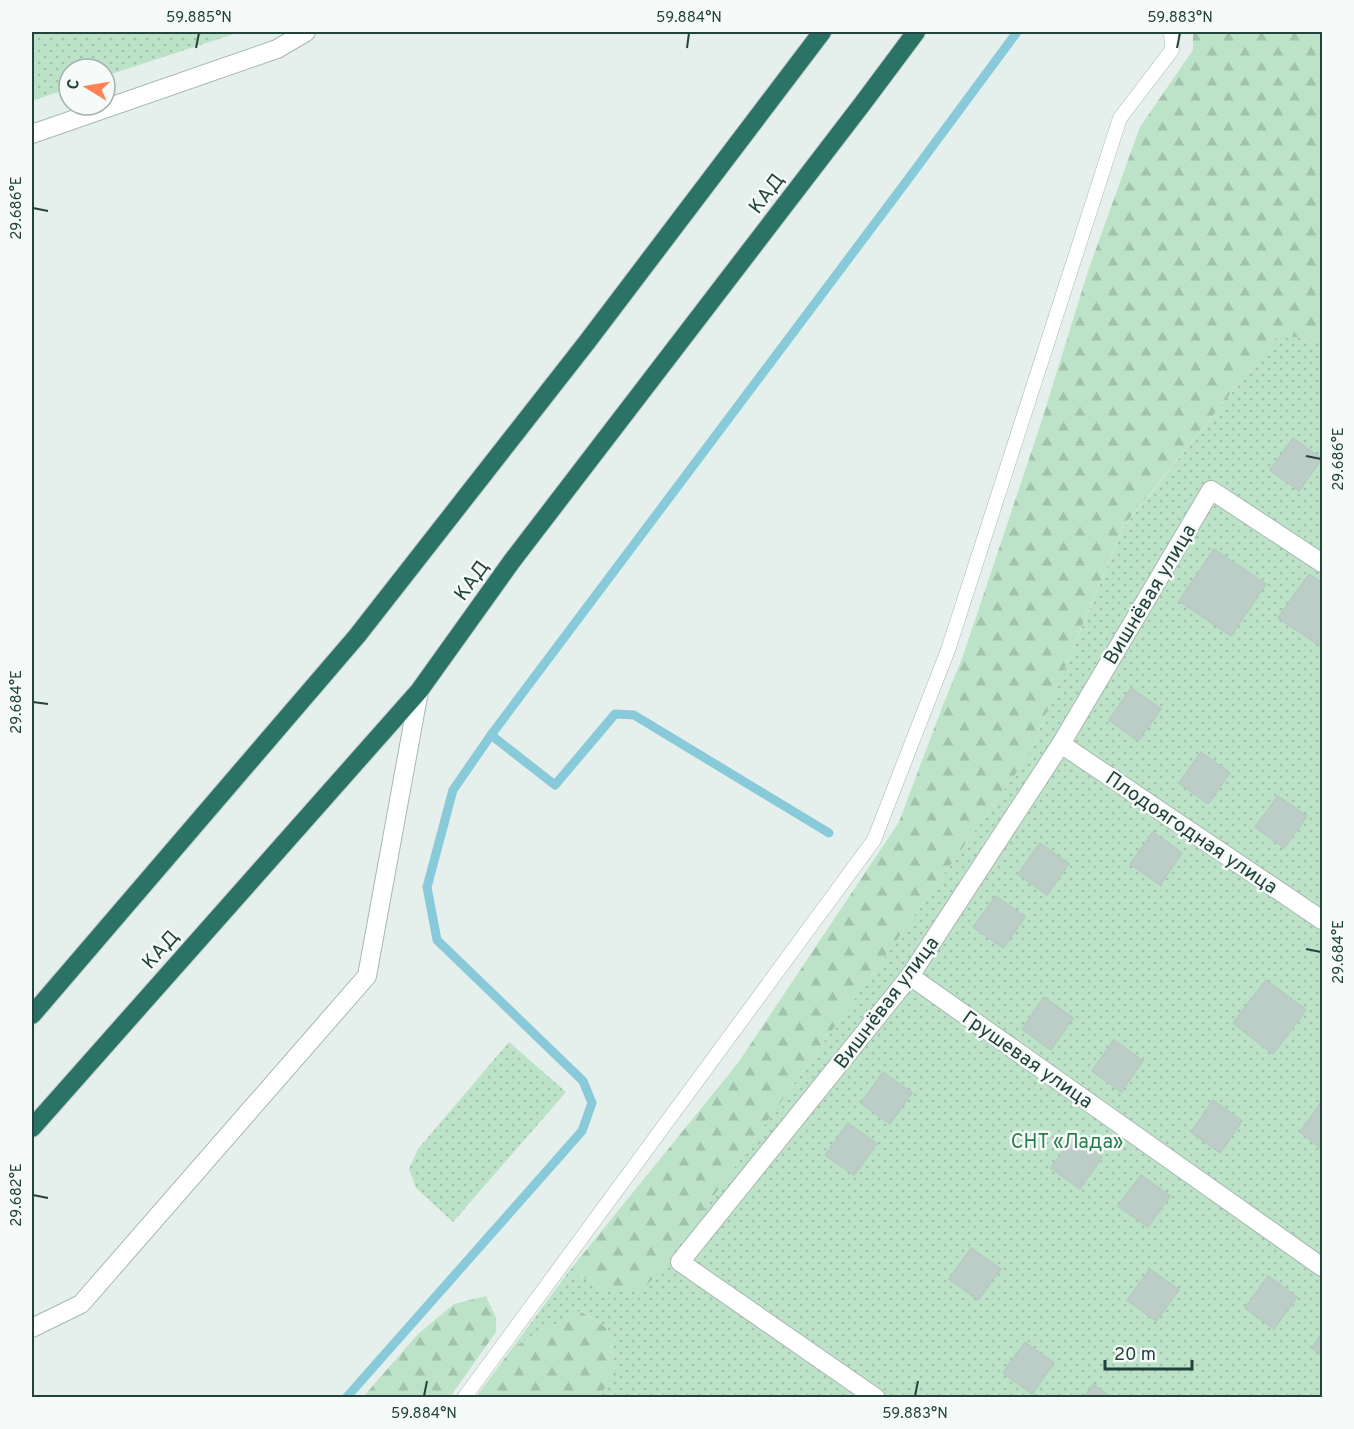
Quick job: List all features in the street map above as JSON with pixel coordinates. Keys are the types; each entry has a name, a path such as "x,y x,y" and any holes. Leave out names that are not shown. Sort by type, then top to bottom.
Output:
{"highway":[{"path":"32,1015 357,636 594,332 822,32"},
{"name":"КАД","path":"32,1128 419,691 512,561 916,32"}],"street":[{"path":"32,134 277,49 306,32"},
{"name":"Вишнёвая улица","path":"876,1398 680,1262 910,976 1060,744 1211,490 1323,563"},
{"path":"32,1328 81,1304 367,976 419,691"},
{"name":"Плодоягодная улица","path":"1060,744 1323,920"},
{"name":"Грушевая улица","path":"910,976 1323,1267"}],"lane":[{"path":"464,1398 874,840 948,650 1120,118 1172,50 1172,32"}],"green space":[{"path":"32,32 240,32 117,72 117,57 57,57 57,92 32,101"},
{"path":"1193,32 1322,32 1322,341 1278,335 1123,527 1029,755 660,1271 641,1291 604,1290 570,1270 738,1063 899,822 962,659 1042,420 1088,271 1140,127 1193,50"},
{"name":"СНТ «Лада»","path":"1278,335 1322,341 1322,1397 598,1397 616,1374 607,1328 581,1311 513,1347 570,1270 604,1290 660,1271 1029,755 1123,528"},
{"path":"509,1042 566,1092 453,1222 416,1188 409,1169 418,1149"},
{"path":"486,1296 496,1318 496,1332 450,1397 363,1397 418,1334 454,1304"},
{"path":"580,1311 607,1328 616,1375 598,1397 476,1397 513,1347"}],"building":[{"path":"1293,438 1322,459 1299,491 1270,470"},
{"path":"1214,549 1266,584 1231,636 1179,601"},
{"path":"1309,574 1322,583 1322,647 1278,618"},
{"path":"1131,688 1161,709 1138,741 1109,720"},
{"path":"1201,752 1230,773 1208,804 1179,783"},
{"path":"1278,796 1307,816 1284,848 1255,827"},
{"path":"1153,832 1182,853 1160,885 1130,864"},
{"path":"1040,843 1069,864 1047,895 1018,874"},
{"path":"996,896 1025,917 1003,948 973,927"},
{"path":"1266,980 1306,1010 1273,1054 1233,1023"},
{"path":"1044,997 1073,1018 1051,1050 1022,1029"},
{"path":"1114,1040 1143,1061 1121,1092 1092,1071"},
{"path":"883,1072 912,1093 890,1124 861,1103"},
{"path":"1213,1100 1242,1121 1220,1153 1191,1132"},
{"path":"1322,1101 1322,1149 1300,1132"},
{"path":"848,1123 877,1144 854,1175 825,1155"},
{"path":"1074,1136 1102,1157 1080,1189 1051,1168"},
{"path":"1141,1175 1170,1196 1148,1227 1118,1206"},
{"path":"971,1248 1001,1269 978,1300 949,1279"},
{"path":"1150,1269 1179,1290 1156,1321 1127,1300"},
{"path":"1268,1276 1297,1297 1274,1329 1245,1308"},
{"path":"1322,1333 1322,1355 1312,1348"},
{"path":"1025,1342 1054,1363 1032,1394 1003,1373"},
{"path":"1093,1384 1112,1398 1084,1398"}],"waterway":[{"path":"346,1398 582,1131 592,1103 583,1081 437,940 427,887 453,790 491,735 1017,32"},
{"path":"491,735 555,785 615,714 634,715 829,833"}]}
